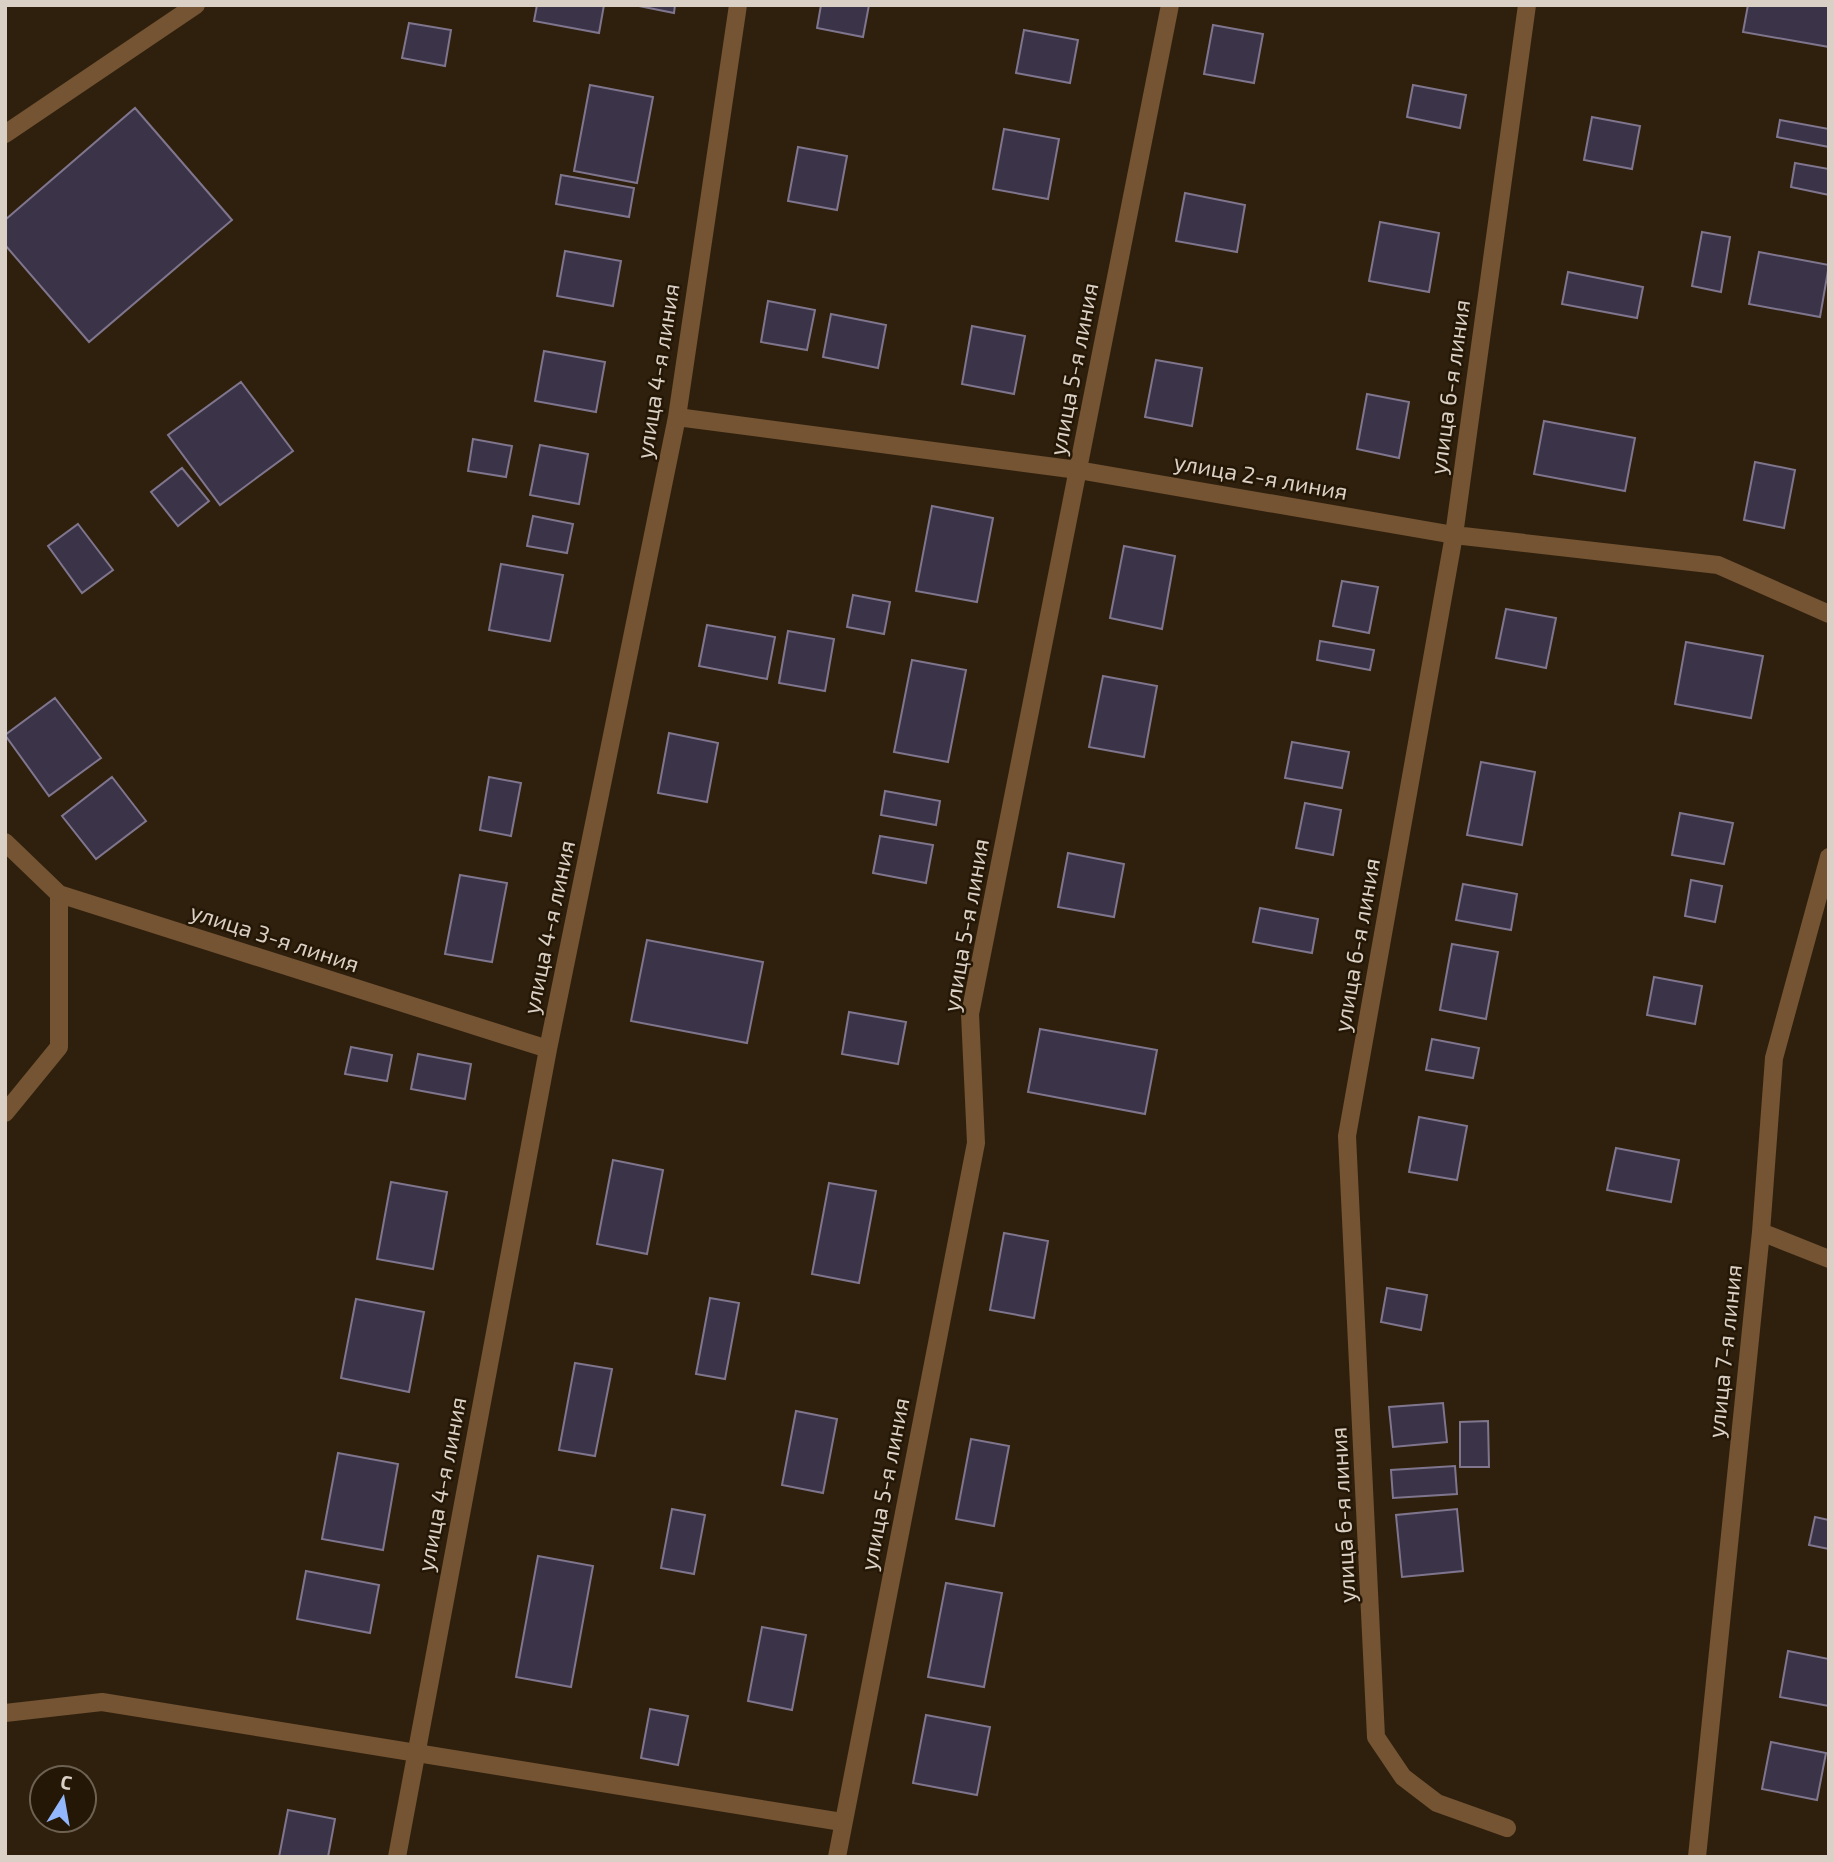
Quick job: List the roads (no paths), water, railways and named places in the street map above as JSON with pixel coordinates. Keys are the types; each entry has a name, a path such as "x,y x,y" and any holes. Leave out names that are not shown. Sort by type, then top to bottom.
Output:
{"street":[{"path":"5,134 196,5"},
{"name":"улица 4-я линия","path":"397,1857 548,1049 677,417 738,5"},
{"name":"улица 5-я линия","path":"837,1857 976,1143 970,1014 1170,5"},
{"name":"улица 6-я линия","path":"1507,1828 1437,1803 1404,1777 1376,1737 1347,1136 1454,535 1527,5"},
{"name":"улица 2-я линия","path":"677,417 1078,470 1454,535 1718,565 1829,614"},
{"name":"улица 3-я линия","path":"5,842 59,894 548,1049"},
{"name":"улица 7-я линия","path":"1696,1857 1761,1232 1774,1058 1829,857"},
{"path":"5,1113 59,1047 59,894"},
{"path":"1761,1232 1829,1259"},
{"path":"6,1715 102,1702 842,1822"}]}
